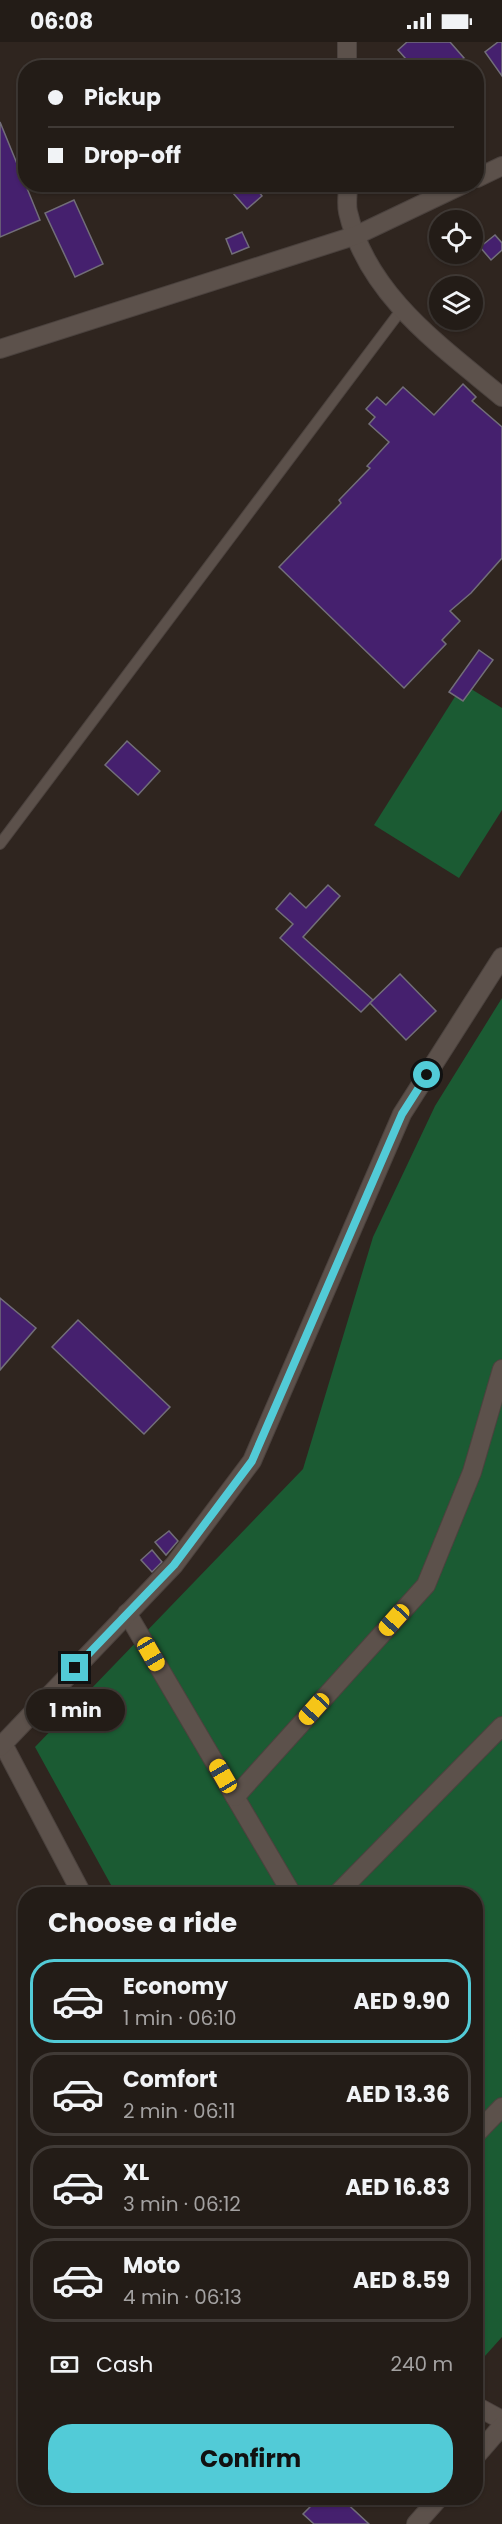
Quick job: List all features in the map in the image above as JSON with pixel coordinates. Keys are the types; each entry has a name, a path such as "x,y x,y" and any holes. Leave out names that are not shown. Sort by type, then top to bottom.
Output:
{"street":[{"path":"347,42 347,60"},
{"path":"484,175 502,166"},
{"path":"348,192 348,211 368,263 402,309 412,322 502,397"},
{"path":"0,349 357,235 447,192"},
{"path":"78,1887 1,1746 174,1565 252,1461 402,1114 502,957"},
{"path":"234,1797 426,1585 471,1472 502,1369"},
{"path":"127,1613 288,1887"},
{"path":"344,1887 502,1726"},
{"path":"483,2127 502,2107"},
{"path":"483,2410 502,2420"},
{"path":"483,2448 502,2426"},
{"path":"416,2524 433,2505"}],"lane":[{"path":"0,844 402,309"}],"green space":[{"path":"463,684 502,708 502,810 459,878 374,825"},
{"path":"502,998 502,2337 483,2358 483,1887 112,1887 35,1747 303,1469 373,1237 435,1106"}],"building":[{"path":"407,42 450,42 464,58 462,60 407,60 398,50"},
{"path":"498,42 502,42 502,76 485,52"},
{"path":"0,122 18,166 18,192 29,192 40,220 0,237"},
{"path":"232,192 259,192 262,196 247,209"},
{"path":"74,200 103,264 75,277 45,213"},
{"path":"242,232 249,247 232,254 226,239"},
{"path":"495,235 502,243 502,250 491,260 483,251 483,245"},
{"path":"463,384 476,397 472,401 502,427 502,558 471,593 450,611 460,621 442,640 446,644 404,688 279,567 341,503 339,500 370,468 367,466 389,442 369,424 375,417 366,409 377,397 386,405 403,387 434,415"},
{"path":"479,650 493,660 463,701 449,692"},
{"path":"127,741 160,771 138,795 105,765"},
{"path":"328,885 340,896 303,937 373,1000 361,1012 280,938 293,924 276,909 290,893 306,908"},
{"path":"400,974 436,1011 406,1040 370,1003"},
{"path":"0,1298 36,1328 0,1370"},
{"path":"78,1320 170,1407 144,1434 52,1347"},
{"path":"169,1531 178,1541 166,1555 155,1542"},
{"path":"152,1550 162,1562 152,1572 141,1560"},
{"path":"312,2505 349,2505 369,2524 314,2524 303,2514"}],"route":[{"path":"75,1668 174,1565 252,1461 349,1232 402,1114 427,1075"}]}
